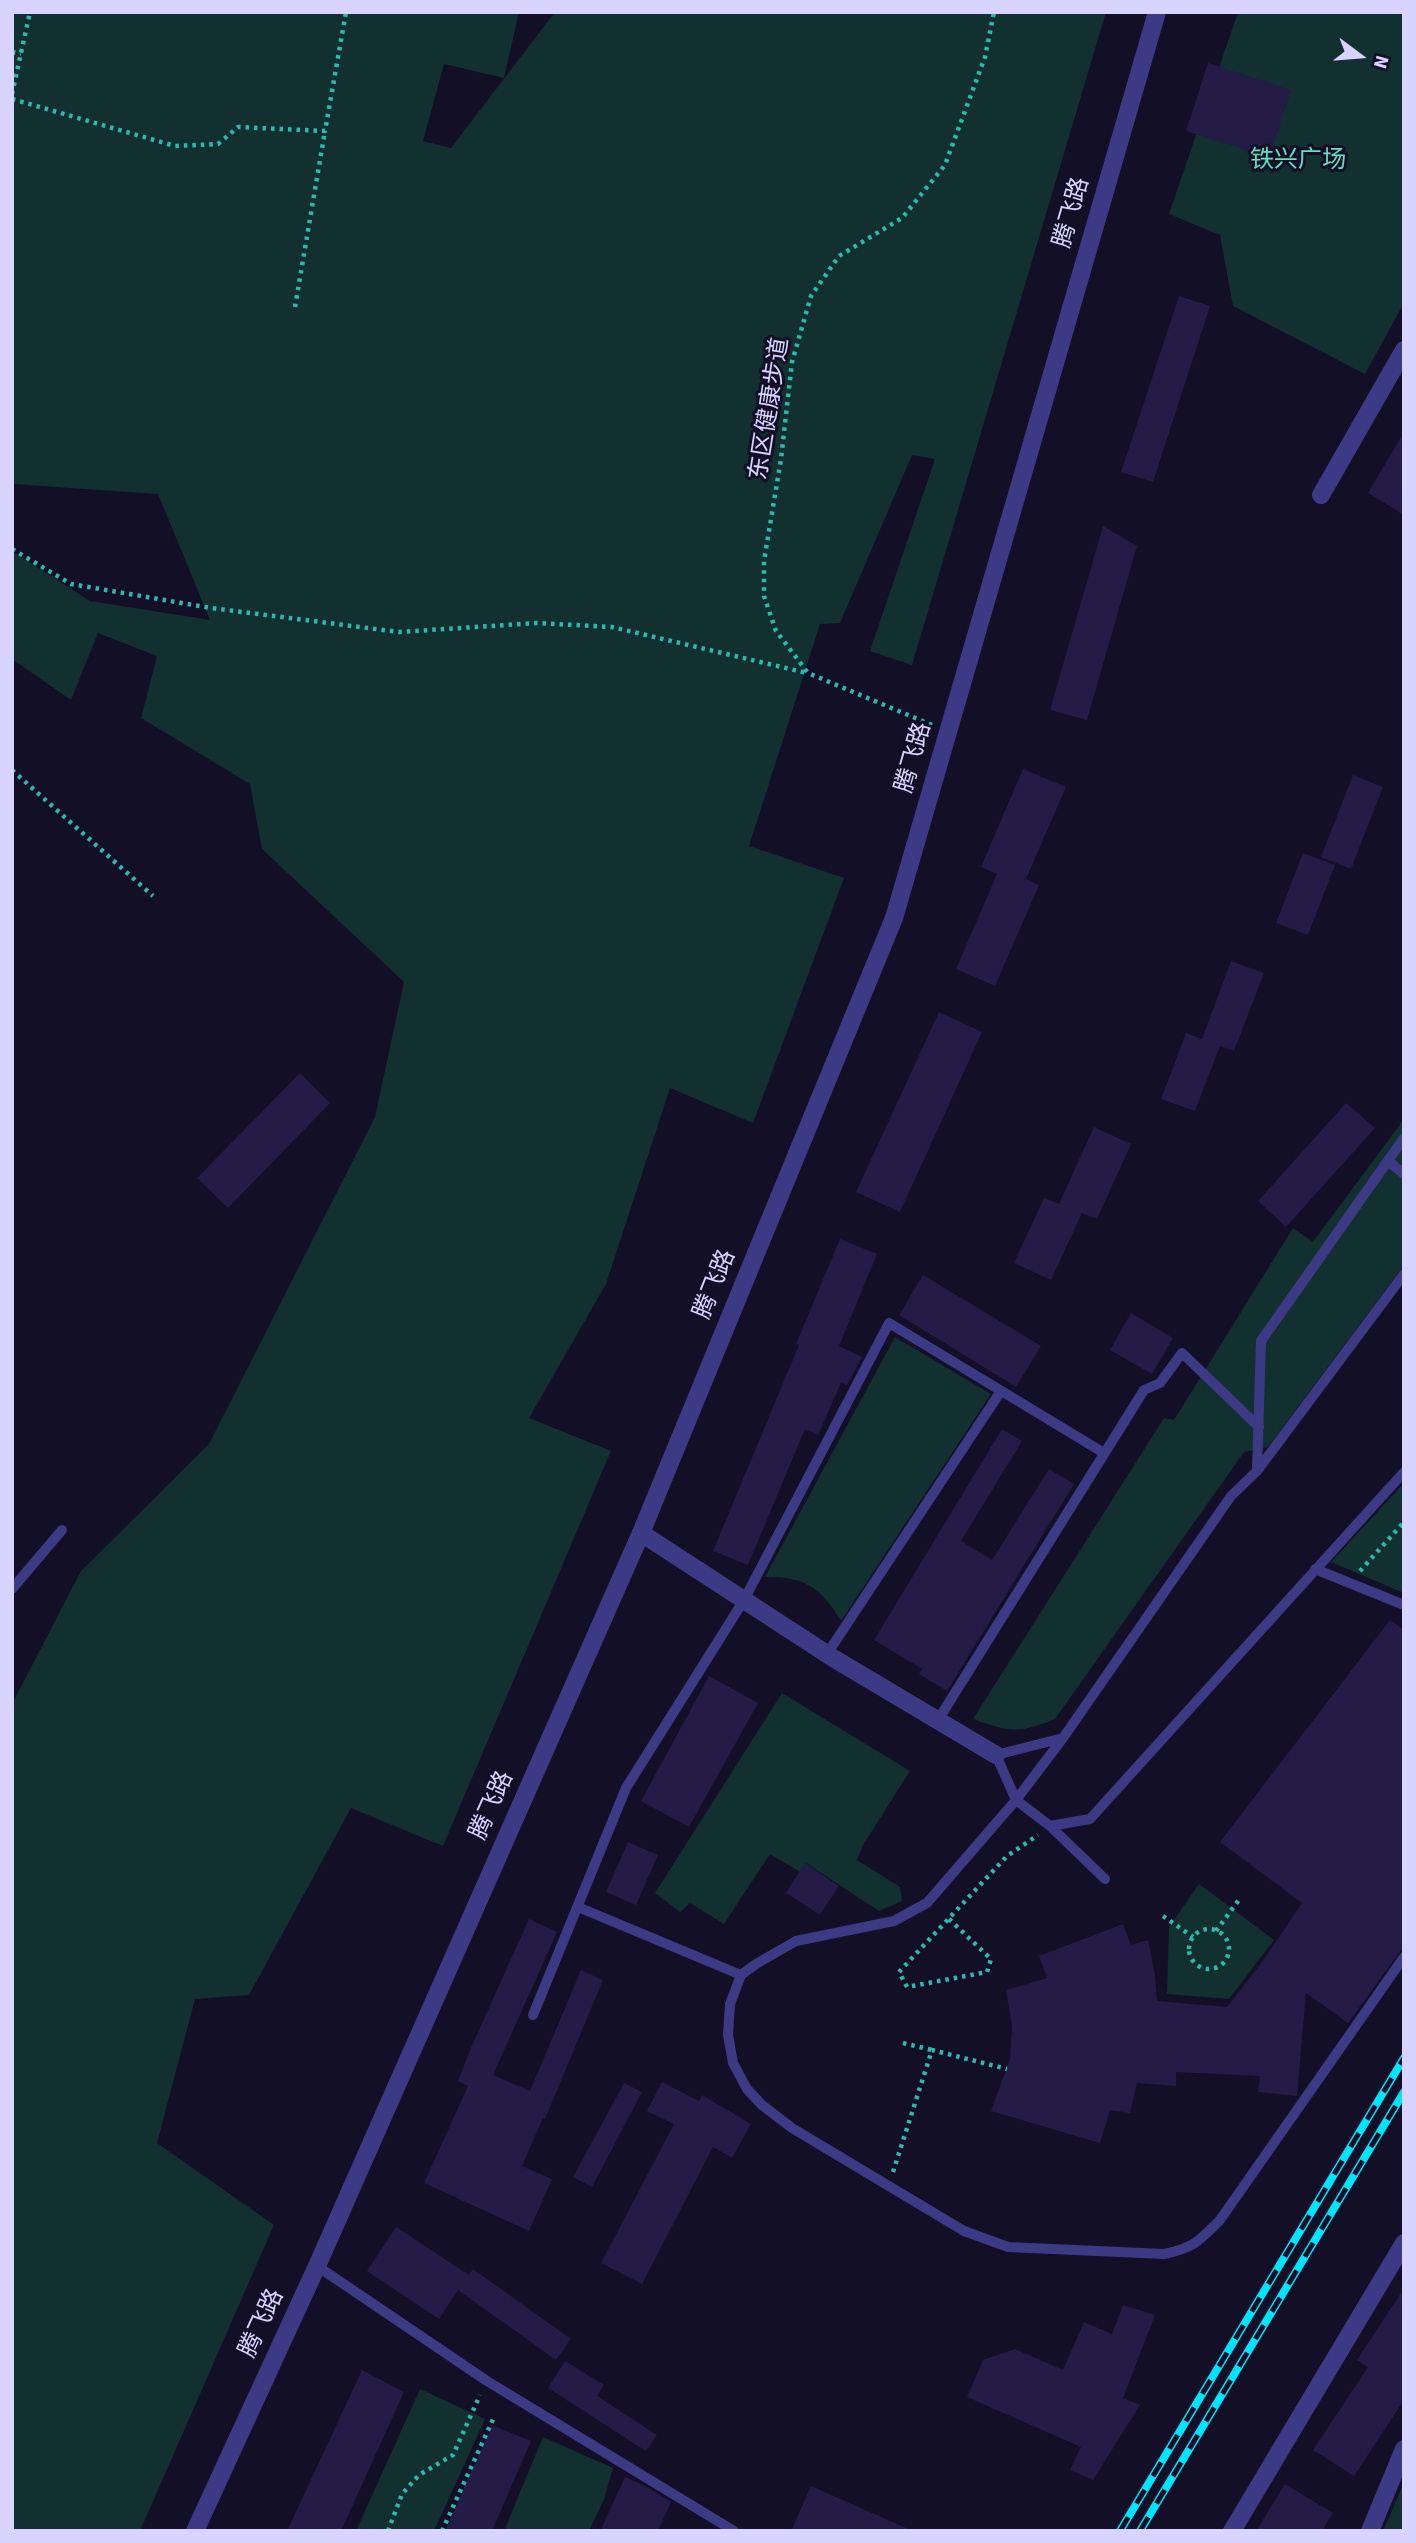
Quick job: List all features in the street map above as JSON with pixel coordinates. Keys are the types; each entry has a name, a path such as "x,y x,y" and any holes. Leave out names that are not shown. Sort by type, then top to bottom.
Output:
{"street":[{"name":"腾飞路","path":"195,2531 317,2266 640,1533 894,918 1157,12"},
{"path":"1321,495 1404,350"},
{"path":"640,1533 827,1654 996,1755"},
{"path":"1232,2531 1404,2243"},
{"path":"1370,2531 1404,2449"}],"lane":[{"path":"1257,1471 1261,1341 1404,1138"},
{"path":"1388,1161 1404,1174"},
{"path":"1404,1274 1257,1471 1231,1496 1063,1738 1016,1800 927,1903 894,1921 796,1941 756,1964 741,1975 730,2004 728,2035 733,2063 747,2089 762,2105 792,2129 964,2231 1008,2247 1164,2254 1187,2249 1200,2241 1220,2220 1404,1957"},
{"path":"533,2015 626,1788 744,1601 889,1322 1104,1453"},
{"path":"938,1720 1144,1390 1160,1383 1182,1353 1259,1427"},
{"path":"827,1654 1001,1391"},
{"path":"1050,1826 1090,1819 1404,1472"},
{"path":"12,1589 62,1530"},
{"path":"1315,1569 1404,1605"},
{"path":"1063,1738 996,1755 1016,1800 1050,1826 1105,1879"},
{"path":"578,1907 741,1975"},
{"path":"317,2266 486,2381 734,2531"}],"path":[{"path":"30,12 12,97 176,146 218,144 238,127 325,131"},
{"path":"295,307 346,12"},
{"name":"东区健康步道","path":"948,732 808,673 776,631 764,596 764,561 781,459 792,362 811,296 839,256 902,218 944,165 985,57 994,12"},
{"path":"12,52 21,54"},
{"path":"12,550 71,584 211,608 399,632 537,624 612,626 808,673"},
{"path":"12,770 153,896"},
{"path":"1349,1583 1404,1522"},
{"path":"949,1919 992,1959 987,1972 907,1987 899,1972 1007,1856 1050,1826"},
{"path":"1216,1931 1241,1897"},
{"path":"1163,1916 1193,1937"},
{"path":"1207,1929 1216,1931 1225,1937 1230,1949 1226,1962 1215,1969 1202,1968 1192,1960 1189,1947 1193,1937 1207,1929"},
{"path":"903,2043 1007,2069"},
{"path":"889,2186 932,2050"},
{"path":"388,2531 402,2494 419,2475 453,2455 486,2381"},
{"path":"442,2531 495,2414"}],"green space":[{"path":"12,12 519,12 504,78 444,64 423,141 451,148 555,12 1106,12 912,665 870,651 935,459 912,455 840,623 820,624 749,846 844,878 753,1123 670,1088 606,1284 529,1418 611,1451 443,1846 351,1808 249,1995 195,1999 157,2143 274,2225 140,2531 12,2531 12,1704 81,1571 209,1444 375,1117 404,982 262,849 250,784 141,718 157,656 98,633 71,700 12,659 12,551 90,601 210,620 158,494 12,484"},
{"name":"铁兴广场","path":"1238,12 1404,12 1404,303 1365,374 1233,306 1220,235 1169,214"},
{"path":"1404,1119 1404,1265 1268,1447 1244,1452 1055,1719 1014,1730 973,1719 1164,1418 1174,1420 1293,1228 1313,1242"},
{"path":"895,1337 991,1394 841,1621 827,1600 810,1586 791,1579 765,1577"},
{"path":"1404,1483 1404,1593 1331,1562"},
{"path":"782,1693 910,1771 863,1845 857,1860 900,1887 902,1901 879,1911 806,1863 800,1872 770,1854 724,1924 690,1903 680,1912 655,1893"},
{"path":"1199,1884 1274,1940 1229,1999 1167,1994 1169,1927"},
{"path":"420,2389 485,2419 434,2531 356,2531"},
{"path":"543,2437 613,2468 604,2499 589,2531 504,2531"},
{"path":"1404,2482 1404,2531 1383,2531 1385,2527"}],"building":[{"path":"1208,63 1291,90 1269,157 1186,131"},
{"path":"1179,296 1210,306 1153,482 1121,472"},
{"path":"1404,432 1404,515 1368,493"},
{"path":"1103,526 1137,546 1087,720 1050,710"},
{"path":"1023,769 1066,787 1026,879 1039,885 995,986 956,969 997,874 981,867"},
{"path":"1353,775 1383,787 1351,869 1321,857"},
{"path":"1303,853 1335,865 1308,935 1276,923"},
{"path":"1231,961 1264,973 1234,1051 1220,1046 1195,1111 1161,1099 1186,1033 1202,1039"},
{"path":"939,1012 982,1032 900,1212 856,1192"},
{"path":"300,1073 330,1103 228,1208 197,1178"},
{"path":"1346,1103 1375,1128 1286,1227 1258,1201"},
{"path":"1094,1127 1131,1144 1097,1219 1082,1213 1051,1280 1014,1263 1044,1198 1059,1204"},
{"path":"840,1239 877,1254 839,1346 862,1357 847,1385 841,1383 818,1435 805,1429 748,1565 713,1551"},
{"path":"923,1275 1041,1346 1016,1387 899,1315"},
{"path":"1131,1313 1173,1338 1152,1374 1110,1350"},
{"path":"1002,1429 1022,1441 961,1541 992,1560 1049,1469 1074,1484 947,1691 919,1674 922,1669 874,1640"},
{"path":"1390,1620 1404,1630 1404,1946 1348,2023 1306,1993 1297,2096 1258,2092 1260,2076 1176,2072 1176,2086 1137,2083 1130,2113 1110,2110 1100,2143 991,2111 1010,2059 1012,2026 1006,1990 1047,1978 1039,1956 1123,1924 1131,1945 1148,1940 1157,2001 1227,2007 1302,1903 1220,1842"},
{"path":"709,1676 758,1703 689,1827 641,1801"},
{"path":"628,1842 658,1855 636,1905 606,1892"},
{"path":"805,1863 839,1886 820,1915 786,1893"},
{"path":"529,1919 557,1932 493,2075 530,2091 581,1970 603,1980 545,2119 543,2118 522,2166 552,2179 529,2231 424,2183 468,2086 458,2081 470,2050"},
{"path":"662,2082 699,2101 702,2095 751,2124 732,2158 713,2147 642,2284 601,2263 674,2124 647,2111"},
{"path":"624,2083 642,2092 592,2187 573,2177"},
{"path":"396,2227 469,2275 473,2269 571,2339 556,2360 458,2290 439,2319 367,2271"},
{"path":"1404,2288 1404,2400 1354,2476 1313,2450 1368,2367 1357,2360"},
{"path":"1123,2305 1155,2315 1123,2398 1140,2405 1093,2480 1070,2470 1081,2447 967,2397 983,2360 1015,2349 1063,2370 1084,2322 1112,2334"},
{"path":"565,2361 604,2385 597,2396 657,2435 646,2451 548,2388"},
{"path":"362,2370 404,2392 341,2531 287,2531"},
{"path":"492,2425 531,2441 492,2531 445,2531"},
{"path":"625,2477 671,2502 658,2531 600,2531"},
{"path":"1285,2484 1333,2513 1322,2531 1256,2531"},
{"path":"811,2486 913,2531 791,2531"}],"railway":[{"path":"1120,2531 1404,2058"},
{"path":"1140,2531 1404,2092"}]}
